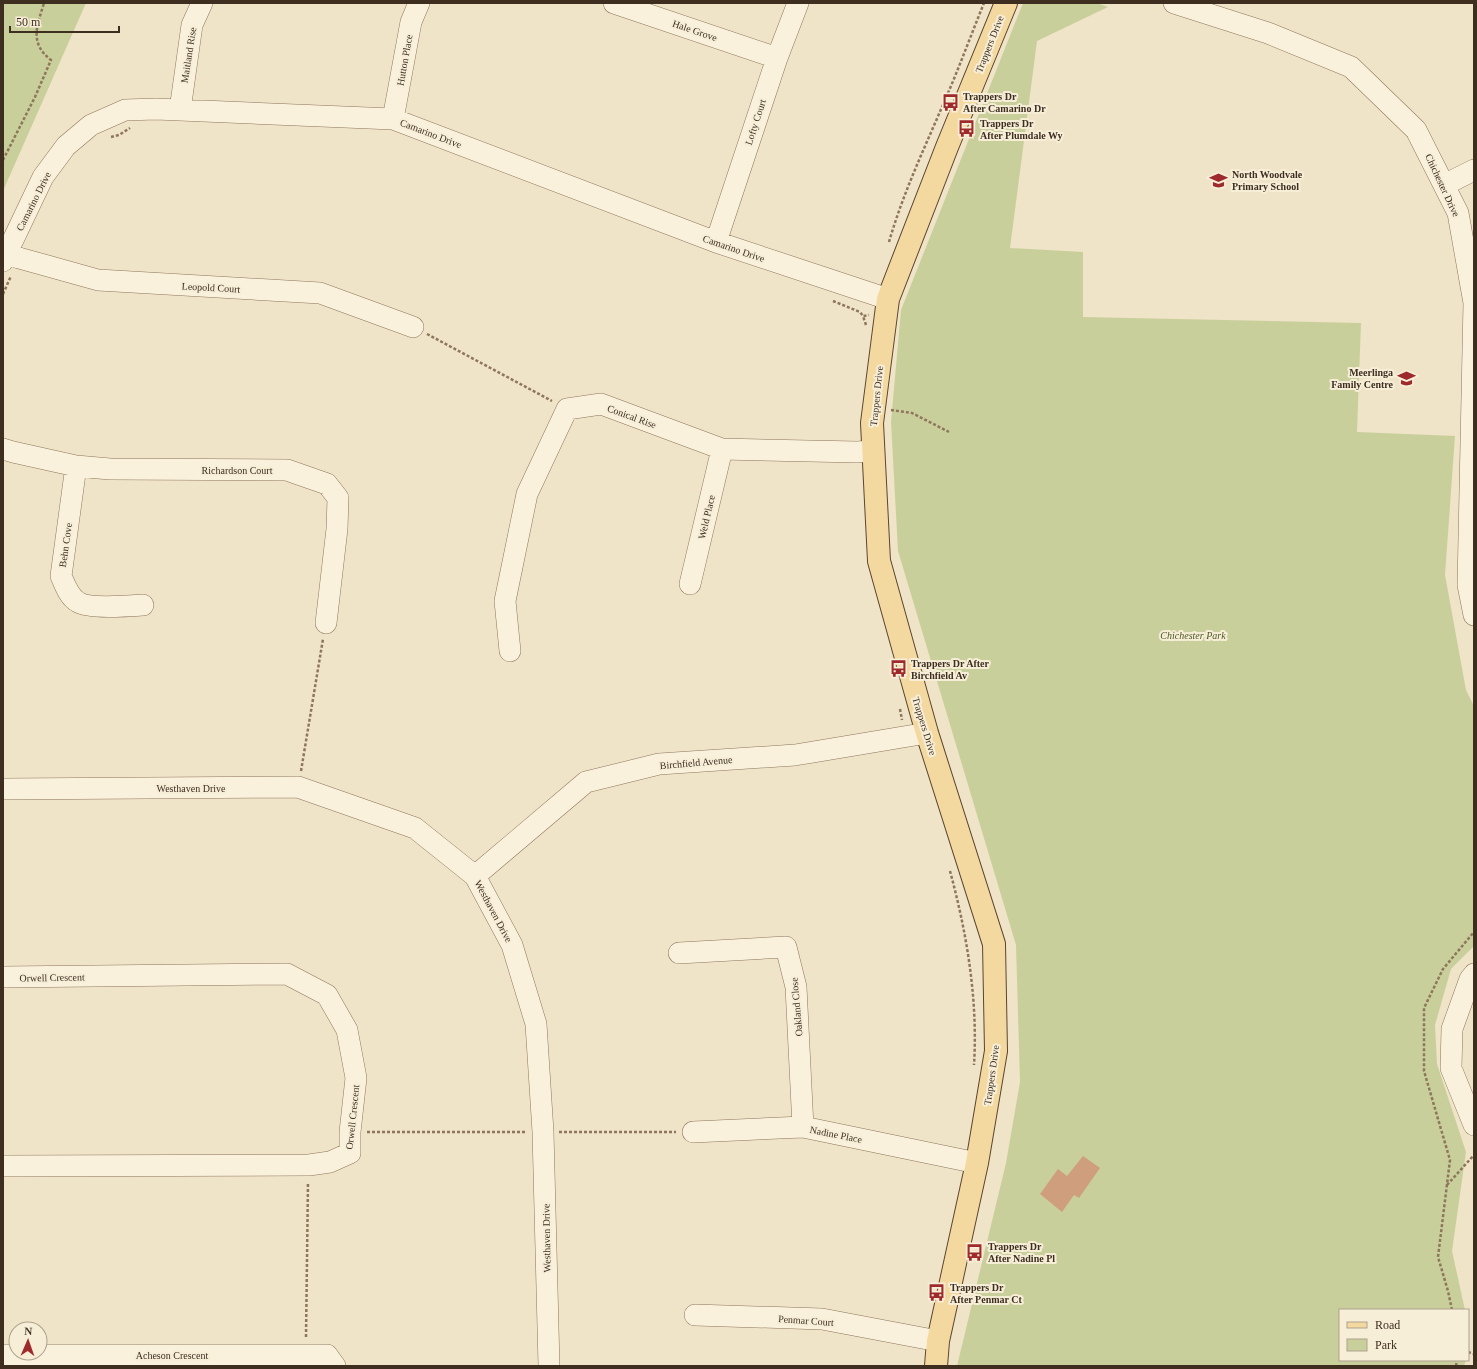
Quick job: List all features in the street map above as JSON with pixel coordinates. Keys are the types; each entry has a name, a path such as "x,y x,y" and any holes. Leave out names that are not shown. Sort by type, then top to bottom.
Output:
{"main road":[{"name":"Trappers Drive","path":"936,1366 938,1341 977,1163 996,1051 994,944 927,732 879,561 872,423 888,299 947,147 1006,3"}],"street":[{"name":"Maitland Rise","path":"180,110 192,25 202,3"},
{"name":"Hutton Place","path":"393,119 411,22 419,3"},
{"name":"Hale Grove","path":"614,3 777,58"},
{"name":"Lofty Court","path":"716,242 777,58 798,3"},
{"name":"Chichester Drive","path":"1174,3 1268,33 1351,67 1416,130 1458,213 1474,303 1473,433 1468,585 1474,615"},
{"name":"Camarino Drive","path":"10,257 43,177 66,146 91,125 125,110 180,110 393,119 716,242 888,299"},
{"path":"1444,185 1474,170"},
{"name":"Leopold Court","path":"10,257 98,280 320,293 413,327"},
{"name":"Conical Rise","path":"567,409 601,404 722,449 857,452 873,451"},
{"path":"510,651 505,601 527,494 567,409"},
{"name":"Richardson Court","path":"3,449 76,466 110,469 286,470 327,484 338,498 337,529 326,623"},
{"name":"Weld Place","path":"690,584 722,449"},
{"name":"Behn Cove","path":"76,466 61,576 67,591 78,603 98,606 143,605"},
{"name":"Birchfield Avenue","path":"475,876 586,782 659,764 795,755 927,732"},
{"name":"Westhaven Drive","path":"3,789 298,787 415,828 475,876 512,945 536,1024 543,1132 549,1366"},
{"name":"Oakland Close","path":"679,953 786,947 796,987 803,1127"},
{"name":"Orwell Crescent","path":"3,977 287,974 327,996 347,1030 356,1078 350,1132 350,1153 330,1162 308,1165 3,1166"},
{"path":"1474,974 1470,979 1452,1029 1451,1068 1474,1126"},
{"name":"Nadine Place","path":"693,1132 803,1127 977,1163"},
{"name":"Penmar Court","path":"695,1315 822,1319 938,1341"},
{"name":"Acheson Crescent","path":"3,1355 327,1355 335,1366"}],"path":[{"path":"3,160 36,97 51,60 42,53 36,32 44,3"},
{"path":"108,137 119,134 135,126"},
{"path":"3,294 10,257"},
{"path":"832,301 860,312 863,316"},
{"path":"413,327 567,409"},
{"path":"889,410 912,413 949,432"},
{"path":"298,787 326,623"},
{"path":"1452,1309 1438,1257 1450,1160 1424,1071 1424,1008 1443,969 1474,932"},
{"path":"350,1132 693,1132"},
{"path":"1446,1185 1474,1155"},
{"path":"306,1356 308,1165"}],"green space":[{"path":"3,3 86,3 3,191"},
{"name":"Chichester Park","path":"1023,3 1097,3 1108,7 1037,41 1010,248 1083,252 1083,317 1361,323 1357,432 1455,436 1445,575 1466,690 1474,706 1474,946 1451,969 1435,1025 1437,1064 1466,1152 1452,1251 1465,1309 1339,1309 1339,1361 1466,1361 1464,1366 957,1366 1006,1163 1020,1082 1016,945 898,551 891,422 901,310"}],"building":[{"path":"1083,1156 1100,1168 1079,1198 1074,1195 1062,1212 1040,1194 1058,1169 1067,1176"}],"place":[{"name":"Trappers Dr After Camarino Dr","path":"950,102"},
{"name":"Trappers Dr After Plumdale Wy","path":"967,129"},
{"name":"North Woodvale Primary School","path":"1219,180"},
{"name":"Meerlinga Family Centre","path":"1406,378"},
{"name":"Trappers Dr After Birchfield Av","path":"898,669"},
{"name":"Trappers Dr After Nadine Pl","path":"975,1252"},
{"name":"Trappers Dr After Penmar Ct","path":"937,1293"}]}
